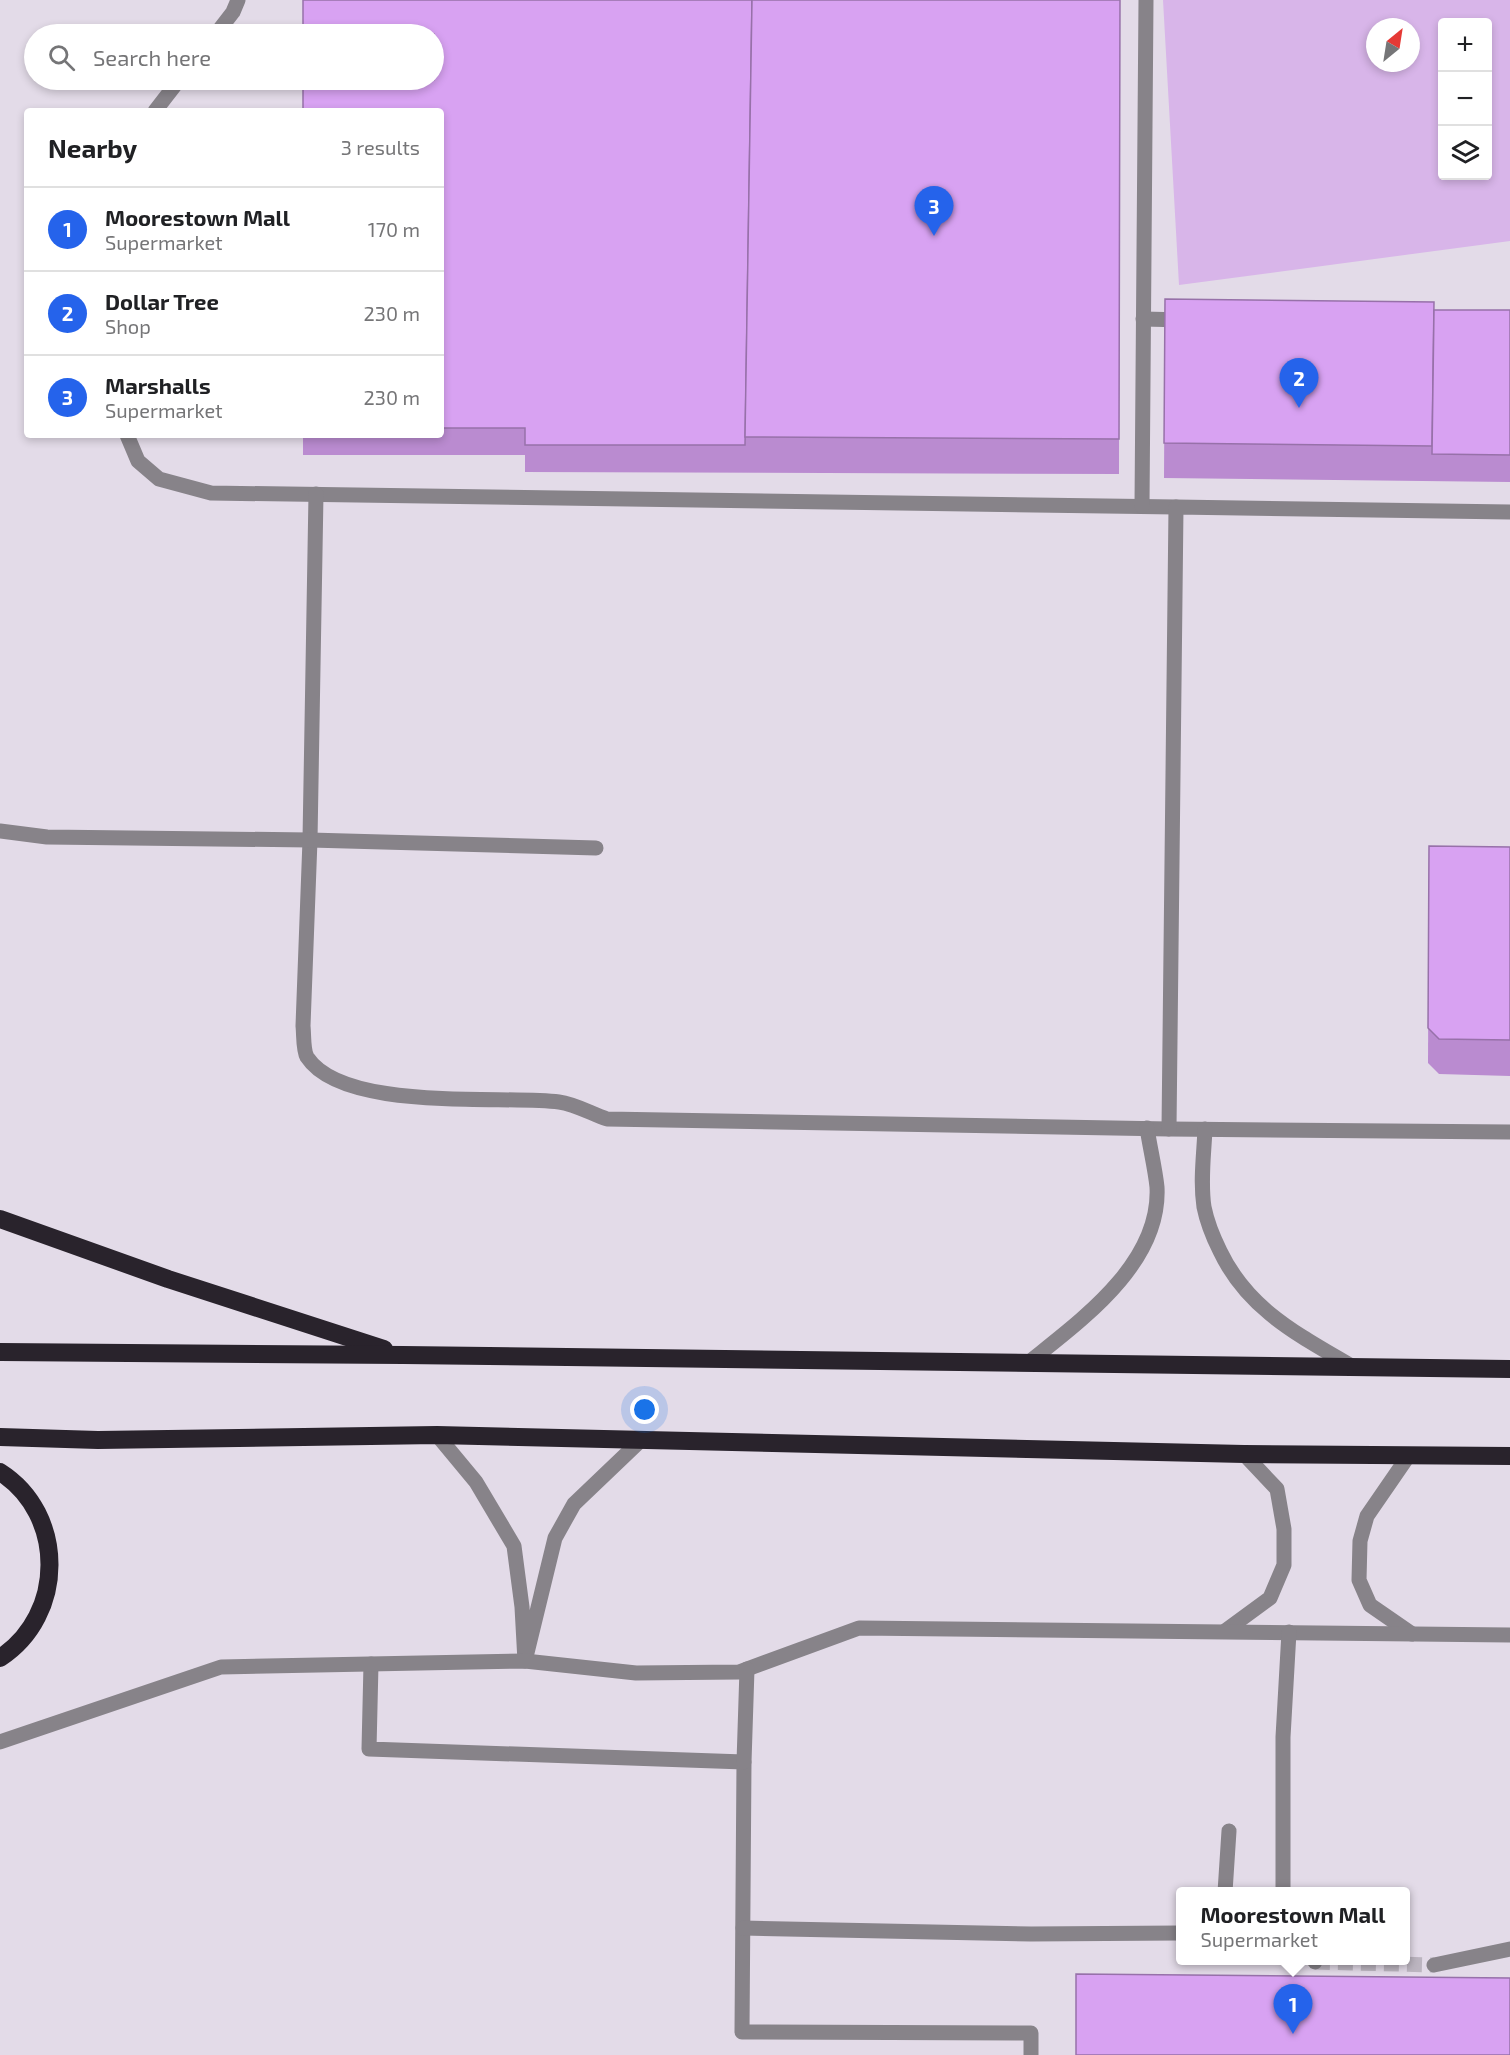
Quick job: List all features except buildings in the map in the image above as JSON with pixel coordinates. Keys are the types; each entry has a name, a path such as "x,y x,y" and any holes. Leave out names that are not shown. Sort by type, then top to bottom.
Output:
{"highway":[{"path":"0,1219 168,1279 403,1355"},
{"path":"0,1352 1510,1369"},
{"path":"0,1437 98,1440 437,1435 1244,1454 1510,1456"},
{"path":"0,1472 21,1489 34,1505 42,1521 50,1556 50,1574 42,1606 17,1645 0,1658"}],"lane":[{"path":"224,24 233,12 238,0"},
{"path":"1142,506 1146,0"},
{"path":"157,108 171,90"},
{"path":"1143,320 1200,320"},
{"path":"128,438 138,461 159,479 211,493 1510,512"},
{"path":"316,494 310,840 303,1026 306,1056 322,1072 348,1085 390,1094 561,1102 607,1119 1169,1129 1510,1132"},
{"path":"1169,1129 1176,507"},
{"path":"0,831 47,837 310,840 596,848"},
{"path":"1028,1363 1101,1303 1133,1264 1146,1239 1155,1214 1157,1188 1146,1128"},
{"path":"1205,1129 1202,1184 1204,1208 1212,1236 1228,1268 1247,1294 1273,1317 1353,1367"},
{"path":"437,1435 476,1482 514,1546 522,1607 525,1661"},
{"path":"525,1661 555,1538 574,1504 641,1440"},
{"path":"1225,1631 1270,1599 1284,1565 1284,1529 1277,1489 1244,1454"},
{"path":"1409,1455 1367,1516 1360,1541 1359,1580 1370,1605 1412,1634"},
{"path":"0,1742 221,1667 525,1661 636,1673 739,1672 859,1628 1510,1635"},
{"path":"1283,1887 1283,1737 1289,1632"},
{"path":"371,1664 369,1749 744,1762"},
{"path":"747,1669 742,2032 1031,2034 1030,2055"},
{"path":"1225,1887 1229,1831"},
{"path":"743,1928 1031,1934 1176,1933"},
{"path":"1434,1965 1510,1949"}],"shaded area":[{"path":"1163,0 1510,0 1510,241 1179,285"}],"tunnel":[{"path":"1410,1964 1434,1965"}],"place":[{"name":"Marshalls","path":"934,236"},
{"name":"Dollar Tree","path":"1299,408"},
{"name":"Moorestown Mall","path":"1293,2034"}]}
